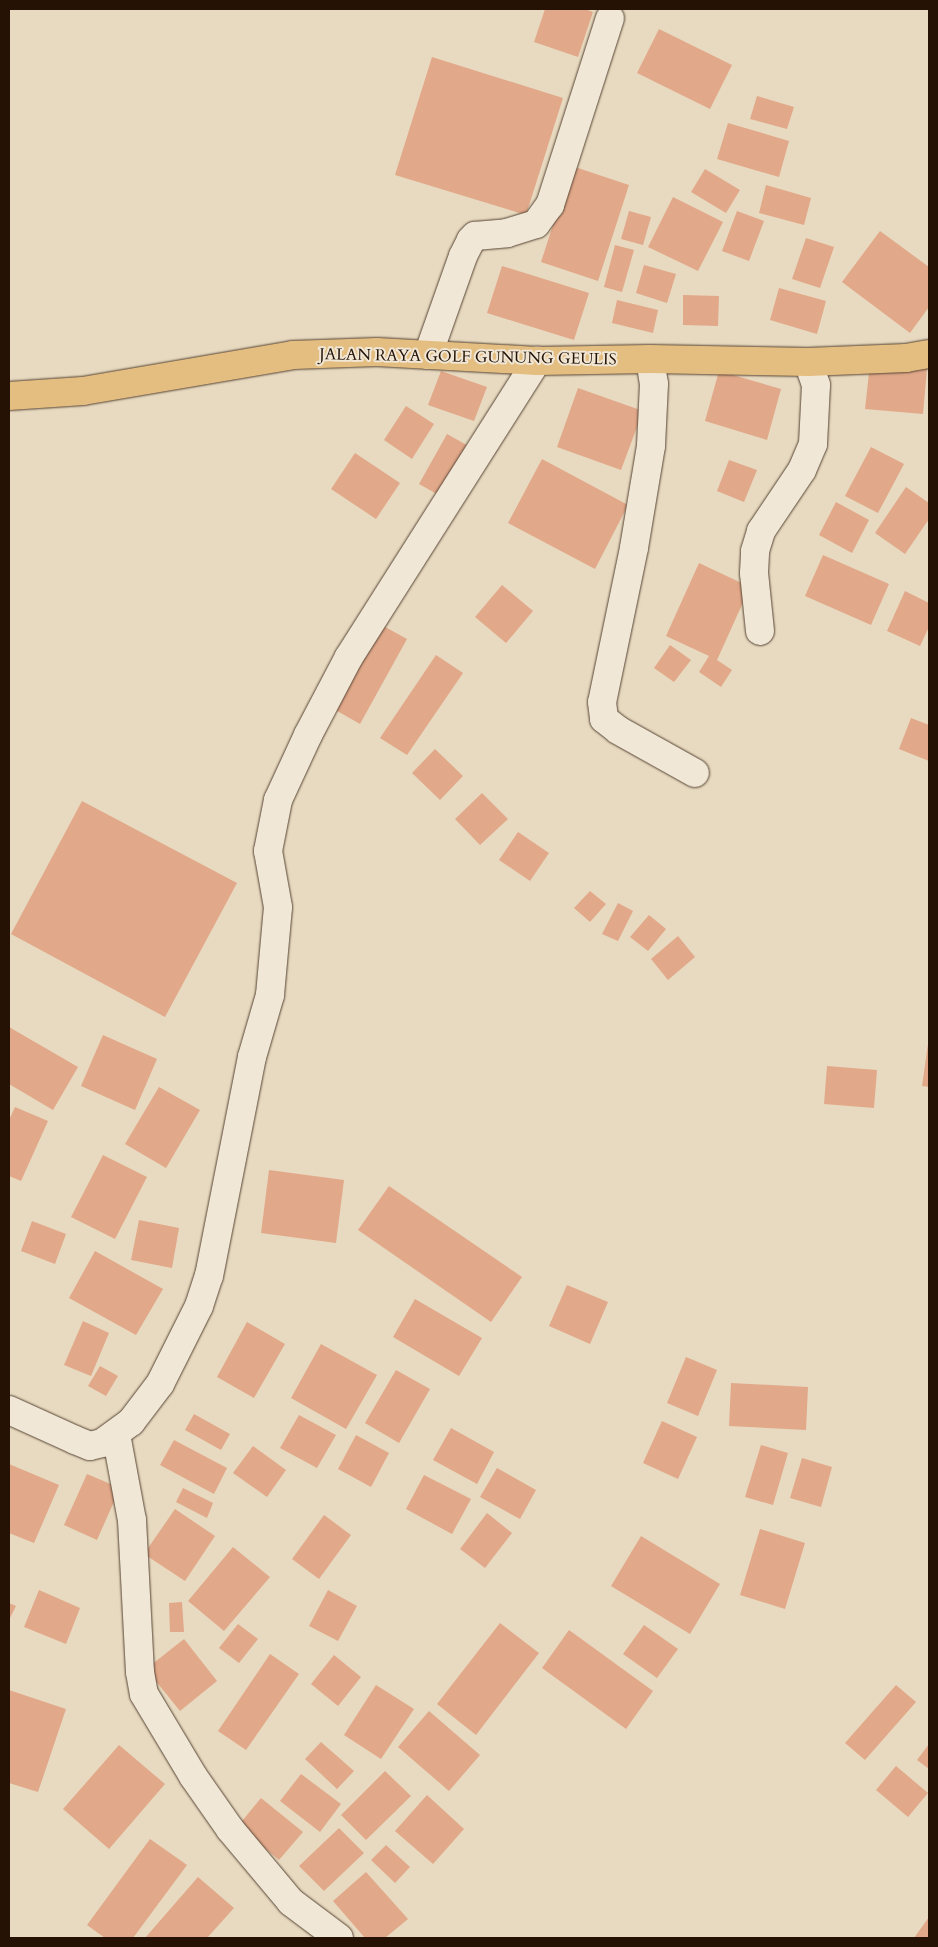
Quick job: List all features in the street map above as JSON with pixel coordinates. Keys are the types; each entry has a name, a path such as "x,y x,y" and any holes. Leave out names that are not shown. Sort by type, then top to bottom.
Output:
{"main road":[{"name":"JALAN RAYA GOLF GUNUNG GEULIS","path":"9,396 83,391 293,355 377,352 537,361 650,359 808,362 906,358 929,354"}],"street":[{"path":"428,355 463,256 471,240 475,236 507,233 536,224 550,205 610,18"},
{"path":"650,359 654,384 651,446 634,548 602,702 604,719 618,730 695,773"},
{"path":"9,1410 90,1446 102,1443 131,1422 160,1384 199,1306 209,1276 252,1057 270,995 276,946 278,907 268,851 278,800 308,735 349,656 537,361"},
{"path":"760,631 754,573 755,551 761,531 802,470 814,444 816,386 808,362"},
{"path":"116,1434 132,1520 140,1672 144,1694 193,1776 230,1829 291,1902 338,1938"}],"building":[{"path":"545,9 585,9 593,12 578,57 534,42"},
{"path":"659,29 732,65 710,109 637,73"},
{"path":"432,57 563,98 526,215 395,175"},
{"path":"757,96 794,107 787,129 750,119"},
{"path":"728,123 789,141 779,177 717,159"},
{"path":"572,166 629,185 598,281 541,262"},
{"path":"705,169 740,190 726,213 691,192"},
{"path":"766,185 811,198 804,225 759,213"},
{"path":"673,197 723,222 698,271 648,247"},
{"path":"629,211 651,217 643,245 621,239"},
{"path":"737,211 764,221 749,261 722,251"},
{"path":"880,231 929,267 929,307 910,333 842,282"},
{"path":"806,238 834,247 820,288 792,279"},
{"path":"615,245 634,250 622,292 604,287"},
{"path":"644,265 676,274 667,303 636,293"},
{"path":"502,266 589,293 574,340 487,313"},
{"path":"779,288 826,301 817,334 770,320"},
{"path":"683,295 719,296 718,326 683,325"},
{"path":"617,300 658,310 653,333 612,323"},
{"path":"870,364 927,369 923,414 865,409"},
{"path":"441,371 487,387 474,421 428,405"},
{"path":"719,371 781,389 767,440 705,421"},
{"path":"578,388 643,411 621,470 557,447"},
{"path":"406,406 434,424 412,459 384,440"},
{"path":"447,434 472,448 444,498 419,484"},
{"path":"871,447 904,464 878,513 845,496"},
{"path":"355,453 400,483 376,519 331,489"},
{"path":"542,459 628,505 595,569 508,523"},
{"path":"729,460 757,470 744,502 717,491"},
{"path":"906,487 929,503 929,519 905,554 875,533"},
{"path":"836,502 869,520 852,553 819,535"},
{"path":"823,555 889,584 871,625 805,596"},
{"path":"699,563 750,587 717,660 732,670 721,687 699,672 709,656 666,636"},
{"path":"502,585 533,611 506,643 475,617"},
{"path":"905,591 929,603 929,627 920,646 887,631"},
{"path":"378,623 407,639 360,724 332,708"},
{"path":"670,645 691,660 674,682 654,668"},
{"path":"436,655 463,673 407,755 380,738"},
{"path":"911,718 929,725 929,761 899,749"},
{"path":"435,749 463,776 440,800 412,773"},
{"path":"482,793 508,819 480,845 455,819"},
{"path":"82,801 237,883 165,1017 11,934"},
{"path":"518,832 549,853 530,881 499,860"},
{"path":"590,891 606,904 590,922 574,908"},
{"path":"618,903 633,911 618,941 602,934"},
{"path":"649,915 666,929 648,951 630,937"},
{"path":"678,936 695,957 668,980 651,959"},
{"path":"9,1027 78,1067 53,1110 9,1084"},
{"path":"103,1035 157,1059 135,1110 81,1086"},
{"path":"929,1044 929,1087 922,1086"},
{"path":"827,1066 877,1070 874,1108 824,1104"},
{"path":"159,1087 200,1110 166,1168 125,1144"},
{"path":"15,1107 48,1121 21,1181 9,1176 9,1120"},
{"path":"103,1155 147,1177 115,1239 71,1217"},
{"path":"269,1170 344,1180 336,1243 261,1233"},
{"path":"389,1186 522,1277 491,1322 358,1230"},
{"path":"139,1220 179,1228 172,1268 131,1260"},
{"path":"32,1221 66,1234 55,1264 21,1251"},
{"path":"95,1251 163,1289 136,1335 69,1298"},
{"path":"567,1285 608,1302 590,1344 549,1326"},
{"path":"415,1299 482,1338 459,1376 393,1337"},
{"path":"83,1321 109,1333 91,1376 64,1365"},
{"path":"247,1322 285,1344 254,1398 217,1377"},
{"path":"321,1344 377,1375 346,1429 291,1398"},
{"path":"686,1357 717,1370 698,1416 667,1403"},
{"path":"100,1366 118,1376 106,1396 88,1386"},
{"path":"396,1370 430,1389 399,1443 365,1423"},
{"path":"731,1383 808,1387 806,1430 729,1426"},
{"path":"194,1414 230,1434 221,1450 185,1430"},
{"path":"299,1415 336,1435 317,1468 280,1448"},
{"path":"662,1421 697,1437 678,1479 643,1463"},
{"path":"451,1428 494,1452 477,1484 433,1460"},
{"path":"356,1435 389,1453 371,1487 338,1469"},
{"path":"174,1440 227,1468 214,1494 160,1465"},
{"path":"761,1445 788,1453 773,1505 745,1497"},
{"path":"253,1446 286,1470 267,1497 233,1473"},
{"path":"802,1458 832,1467 821,1507 790,1498"},
{"path":"9,1464 59,1485 34,1543 9,1533"},
{"path":"497,1468 536,1490 520,1519 480,1497"},
{"path":"87,1474 120,1488 97,1540 64,1525"},
{"path":"424,1475 471,1499 452,1534 406,1509"},
{"path":"183,1488 213,1503 207,1518 176,1502"},
{"path":"175,1509 215,1536 185,1581 144,1554"},
{"path":"487,1513 512,1533 485,1568 460,1549"},
{"path":"324,1515 351,1535 319,1579 292,1559"},
{"path":"760,1529 805,1543 785,1609 740,1595"},
{"path":"641,1536 720,1584 690,1634 611,1586"},
{"path":"233,1547 270,1577 224,1631 188,1601"},
{"path":"39,1590 80,1608 66,1644 24,1627"},
{"path":"328,1590 357,1606 338,1641 309,1626"},
{"path":"182,1602 184,1632 170,1632 169,1603"},
{"path":"9,1603 16,1606 9,1620"},
{"path":"500,1623 539,1653 476,1735 437,1704"},
{"path":"238,1624 258,1639 239,1663 219,1648"},
{"path":"644,1625 678,1649 657,1678 623,1654"},
{"path":"569,1630 653,1691 626,1729 542,1668"},
{"path":"184,1639 217,1681 180,1711 146,1669"},
{"path":"270,1654 299,1674 246,1750 218,1731"},
{"path":"334,1655 361,1677 338,1706 311,1684"},
{"path":"376,1685 414,1709 381,1759 344,1735"},
{"path":"896,1685 916,1702 865,1760 845,1743"},
{"path":"9,1690 66,1709 38,1792 9,1783"},
{"path":"429,1711 480,1755 449,1791 398,1747"},
{"path":"321,1742 354,1771 337,1789 305,1759"},
{"path":"929,1744 929,1769 917,1760"},
{"path":"119,1745 165,1784 109,1849 63,1809"},
{"path":"896,1766 928,1793 908,1817 876,1790"},
{"path":"385,1771 411,1796 366,1840 341,1815"},
{"path":"301,1774 341,1804 320,1832 280,1801"},
{"path":"427,1795 464,1829 433,1864 395,1831"},
{"path":"261,1798 303,1832 279,1860 238,1826"},
{"path":"339,1828 364,1853 324,1891 299,1866"},
{"path":"150,1839 187,1865 133,1938 105,1938 87,1925"},
{"path":"386,1845 410,1867 395,1883 371,1860"},
{"path":"366,1872 408,1919 385,1938 365,1938 333,1901"},
{"path":"198,1877 234,1908 207,1938 145,1938"},
{"path":"929,1917 929,1938 914,1938"}]}
